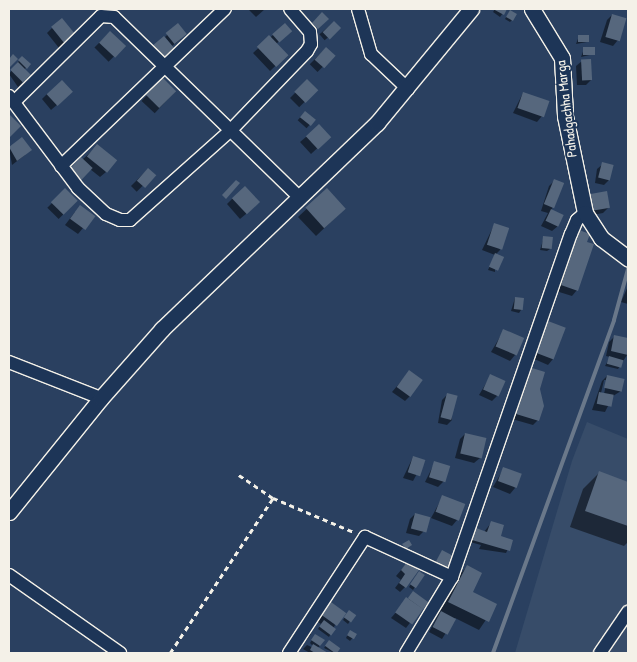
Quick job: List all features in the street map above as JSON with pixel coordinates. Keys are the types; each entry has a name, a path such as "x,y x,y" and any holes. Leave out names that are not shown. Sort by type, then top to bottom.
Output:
{"street":[{"path":"61,166 225,9"},
{"path":"290,9 310,32 311,44 230,131 130,220 120,220 106,214 78,188 11,99 101,16 114,17 230,131 300,198"},
{"path":"358,9 370,54 408,89"},
{"path":"9,512 101,398 183,308 300,198 408,89 471,9"},
{"name":"Pahadgachha Marga","path":"532,9 562,58 565,116 585,213 601,238 628,258"},
{"path":"406,653 452,577 571,234 578,220 585,213"},
{"path":"9,362 101,398"},
{"path":"289,653 366,537 452,577"},
{"path":"9,574 120,653"},
{"path":"600,653 628,612"}],"path":[{"path":"239,475 273,498 366,537"},
{"path":"170,653 273,498"}],"shaded area":[{"path":"587,422 628,439 628,653 515,653 572,461"}],"building":[{"path":"493,9 507,9 504,15"},
{"path":"510,10 517,14 513,21 506,17"},
{"path":"322,12 329,19 318,29 312,23"},
{"path":"612,14 626,18 620,41 605,37"},
{"path":"62,18 76,35 65,44 51,27"},
{"path":"334,21 341,28 330,39 323,32"},
{"path":"178,23 187,34 174,44 166,33"},
{"path":"285,23 292,31 279,42 272,34"},
{"path":"110,31 126,46 115,58 99,43"},
{"path":"269,35 288,55 276,67 257,47"},
{"path":"578,35 589,35 589,42 578,42"},
{"path":"164,36 175,49 163,59 152,46"},
{"path":"326,47 336,56 324,68 315,60"},
{"path":"583,47 595,47 595,55 583,55"},
{"path":"13,54 18,59 9,68 9,59"},
{"path":"22,56 31,64 27,69 18,60"},
{"path":"591,59 592,80 582,80 581,60"},
{"path":"18,62 31,75 23,83 10,70"},
{"path":"162,77 176,91 159,108 145,94"},
{"path":"307,79 318,90 306,103 294,92"},
{"path":"62,80 73,92 58,106 47,94"},
{"path":"523,92 549,101 544,117 517,108"},
{"path":"305,111 316,120 311,126 300,117"},
{"path":"9,114 21,126 9,138"},
{"path":"319,124 331,137 318,149 306,136"},
{"path":"22,137 32,150 17,161 9,147"},
{"path":"97,144 117,160 107,173 87,156"},
{"path":"81,157 93,168 81,180 69,169"},
{"path":"602,162 614,165 610,180 598,178"},
{"path":"148,168 156,175 145,188 137,181"},
{"path":"554,179 564,183 554,208 544,204"},
{"path":"236,180 240,183 226,199 222,195"},
{"path":"245,186 260,202 247,214 232,198"},
{"path":"65,188 78,201 64,215 51,202"},
{"path":"327,188 346,209 324,228 305,207"},
{"path":"607,191 610,208 592,211 589,194"},
{"path":"80,205 95,216 85,230 70,219"},
{"path":"551,209 564,215 558,227 546,221"},
{"path":"494,223 509,228 502,250 487,245"},
{"path":"579,230 590,234 587,242 594,244 578,291 561,285"},
{"path":"543,236 553,237 552,249 542,248"},
{"path":"495,253 504,257 498,271 489,267"},
{"path":"515,297 524,298 523,310 514,309"},
{"path":"548,321 566,328 554,360 536,353"},
{"path":"503,329 524,338 517,355 496,346"},
{"path":"614,335 628,338 628,355 611,351"},
{"path":"609,356 623,360 621,368 607,364"},
{"path":"532,368 545,372 540,389 544,406 539,421 516,414"},
{"path":"409,370 423,380 410,397 397,387"},
{"path":"490,374 506,381 499,396 483,390"},
{"path":"607,375 625,379 622,392 604,388"},
{"path":"599,392 614,395 611,407 597,404"},
{"path":"447,393 458,396 451,420 441,417"},
{"path":"465,433 486,438 482,458 460,453"},
{"path":"413,456 425,460 420,476 408,472"},
{"path":"434,461 450,466 445,482 429,477"},
{"path":"503,467 522,474 517,488 498,481"},
{"path":"599,471 628,482 628,526 585,511"},
{"path":"442,495 465,504 459,521 436,512"},
{"path":"415,513 430,517 426,533 411,528"},
{"path":"491,521 504,525 501,536 513,540 510,551 472,540 476,528 487,532"},
{"path":"409,540 412,545 406,549 402,544"},
{"path":"442,550 455,557 448,571 434,564"},
{"path":"407,562 419,570 406,588 399,583 405,574 401,570"},
{"path":"467,565 482,573 473,592 497,604 489,622 448,602"},
{"path":"419,571 425,575 416,588 410,584"},
{"path":"413,591 428,602 423,609 408,598"},
{"path":"406,597 423,609 412,625 395,613"},
{"path":"331,602 346,613 337,626 322,615"},
{"path":"349,610 356,615 351,623 344,617"},
{"path":"441,611 456,619 448,635 433,627"},
{"path":"324,620 336,629 331,635 319,626"},
{"path":"350,630 357,634 354,639 347,635"},
{"path":"315,634 325,640 320,646 311,640"},
{"path":"329,640 340,648 335,653 325,646"},
{"path":"313,644 328,653 315,653 310,650"}],"waterway":[{"path":"493,653 614,320 628,269"}]}
